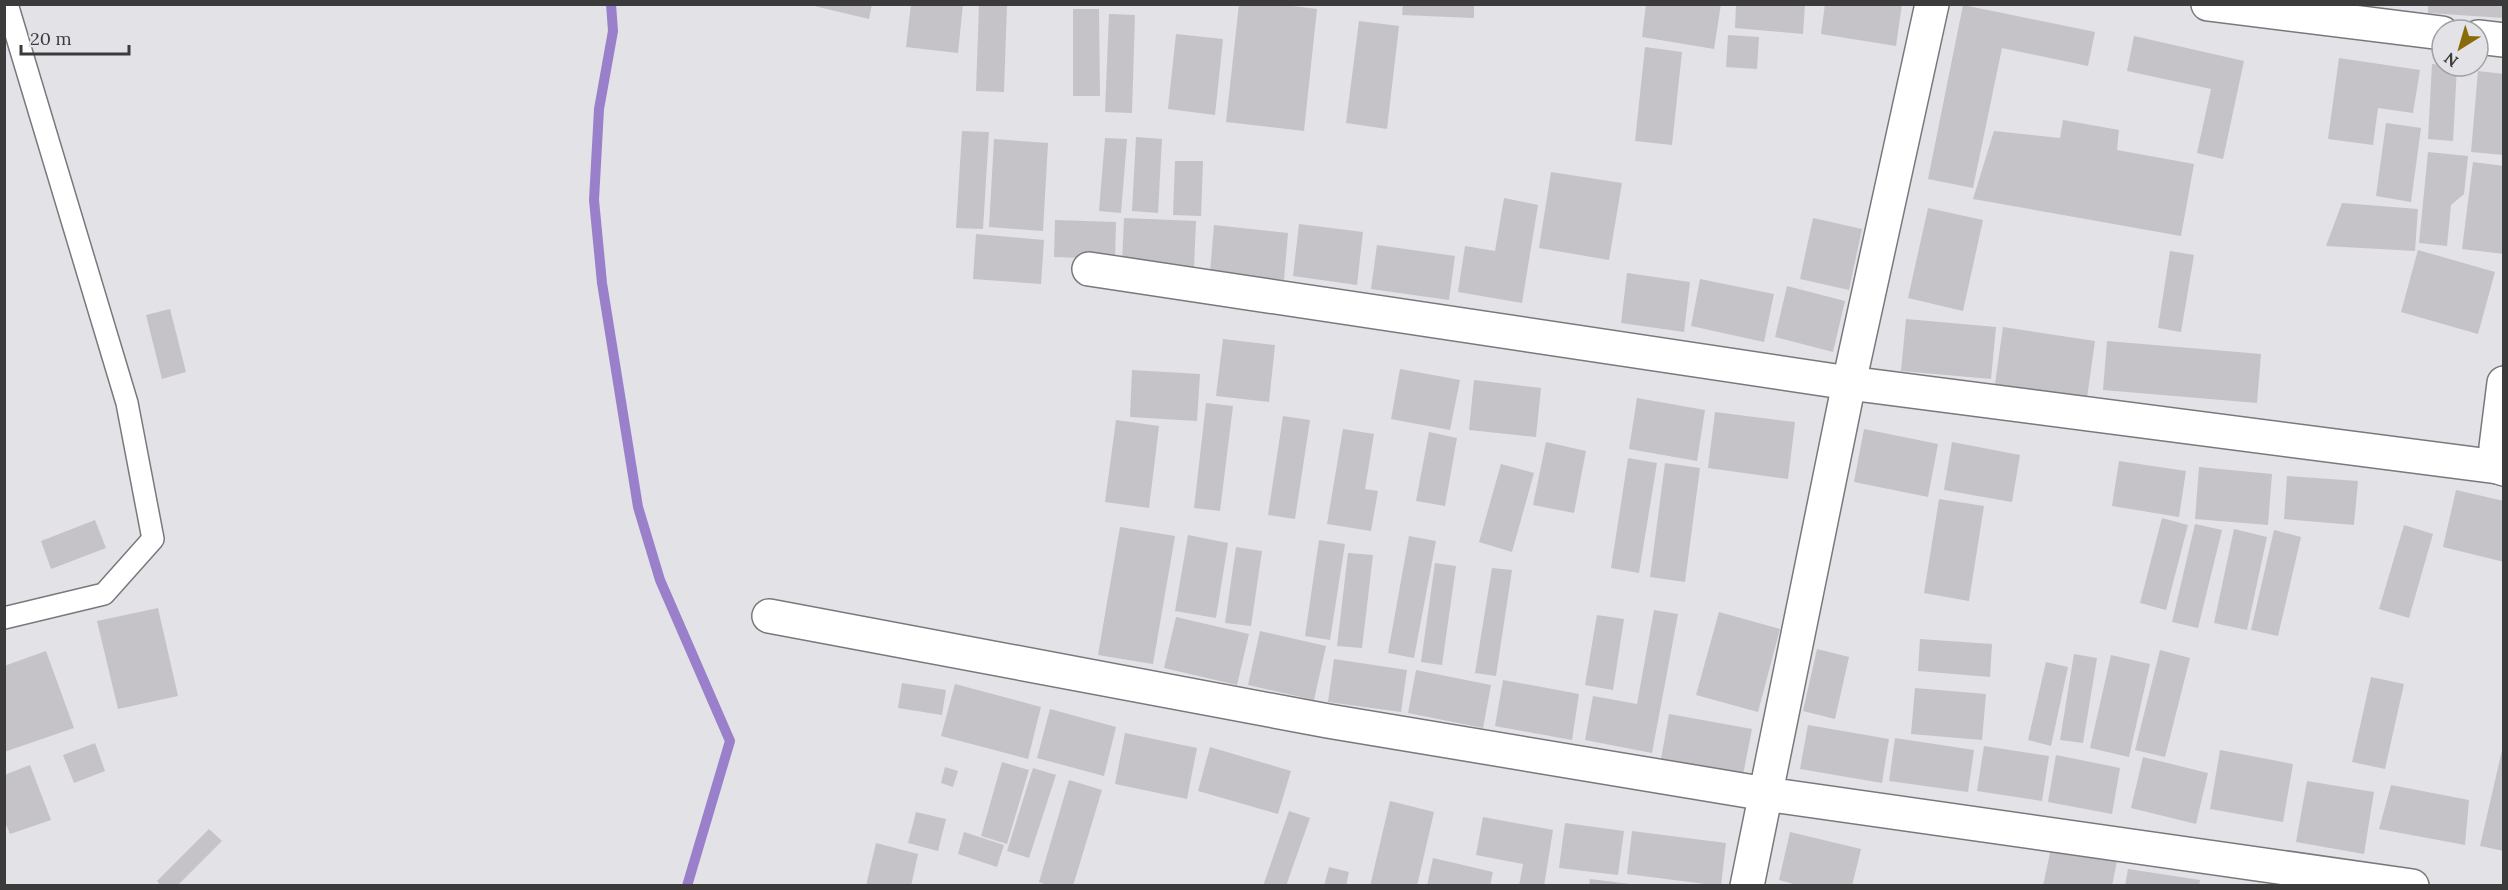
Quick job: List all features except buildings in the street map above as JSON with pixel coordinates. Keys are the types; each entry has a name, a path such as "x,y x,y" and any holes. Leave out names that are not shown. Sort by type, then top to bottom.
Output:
{"street":[{"path":"1747,885 1849,383 1932,4"},
{"path":"2208,4 2430,32"},
{"path":"1089,269 1849,383 2501,468 2496,447 2504,383"},
{"path":"769,616 1328,721 1766,794 2412,885"}],"lane":[{"path":"4,618 104,594 153,539 127,403 7,4"}],"waterway":[{"path":"611,4 613,31 599,109 594,200 602,283 638,507 660,580 730,741 687,886"}]}
